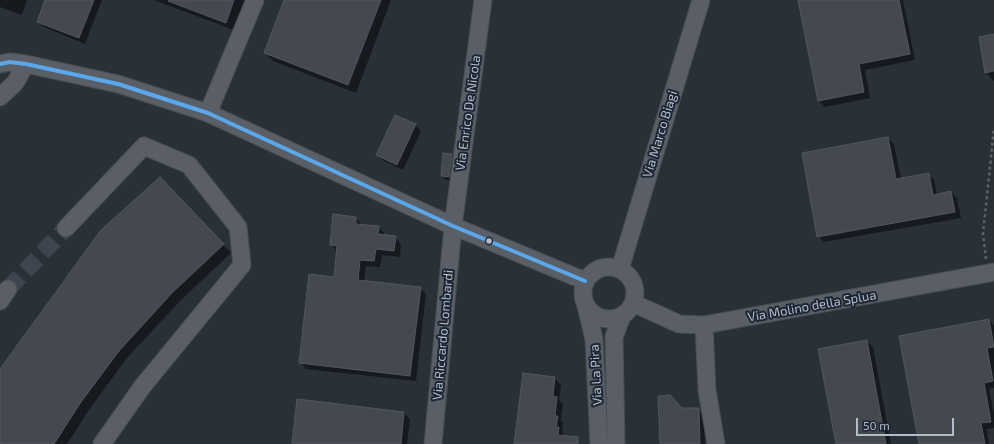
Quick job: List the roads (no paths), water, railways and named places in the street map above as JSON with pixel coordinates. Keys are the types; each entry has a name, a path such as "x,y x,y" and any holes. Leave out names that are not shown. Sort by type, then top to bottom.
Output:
{"street":[{"path":"208,113 255,0"},
{"name":"Via Enrico De Nicola","path":"453,226 483,0"},
{"name":"Via Marco Biagi","path":"620,269 701,0"},
{"path":"0,97 15,83 9,62 118,84 208,113 453,226 585,281"},
{"path":"66,228 144,146 189,164 238,227 242,265 142,387 102,444"},
{"name":"Via Riccardo Lombardi","path":"433,444 453,226"},
{"path":"604,267 620,269 632,280 634,287 635,295 629,310 622,316 614,319 602,318 591,313 583,298 585,281 590,274 604,267"},
{"name":"Via Molino della Splua","path":"633,303 679,324 704,325 991,273"},
{"name":"Via La Pira","path":"586,306 594,339 599,444"},
{"name":"Via La Pira","path":"616,444 614,337 622,316"},
{"path":"704,325 707,390 716,444"}],"tunnel":[{"path":"8,289 66,228"}]}
